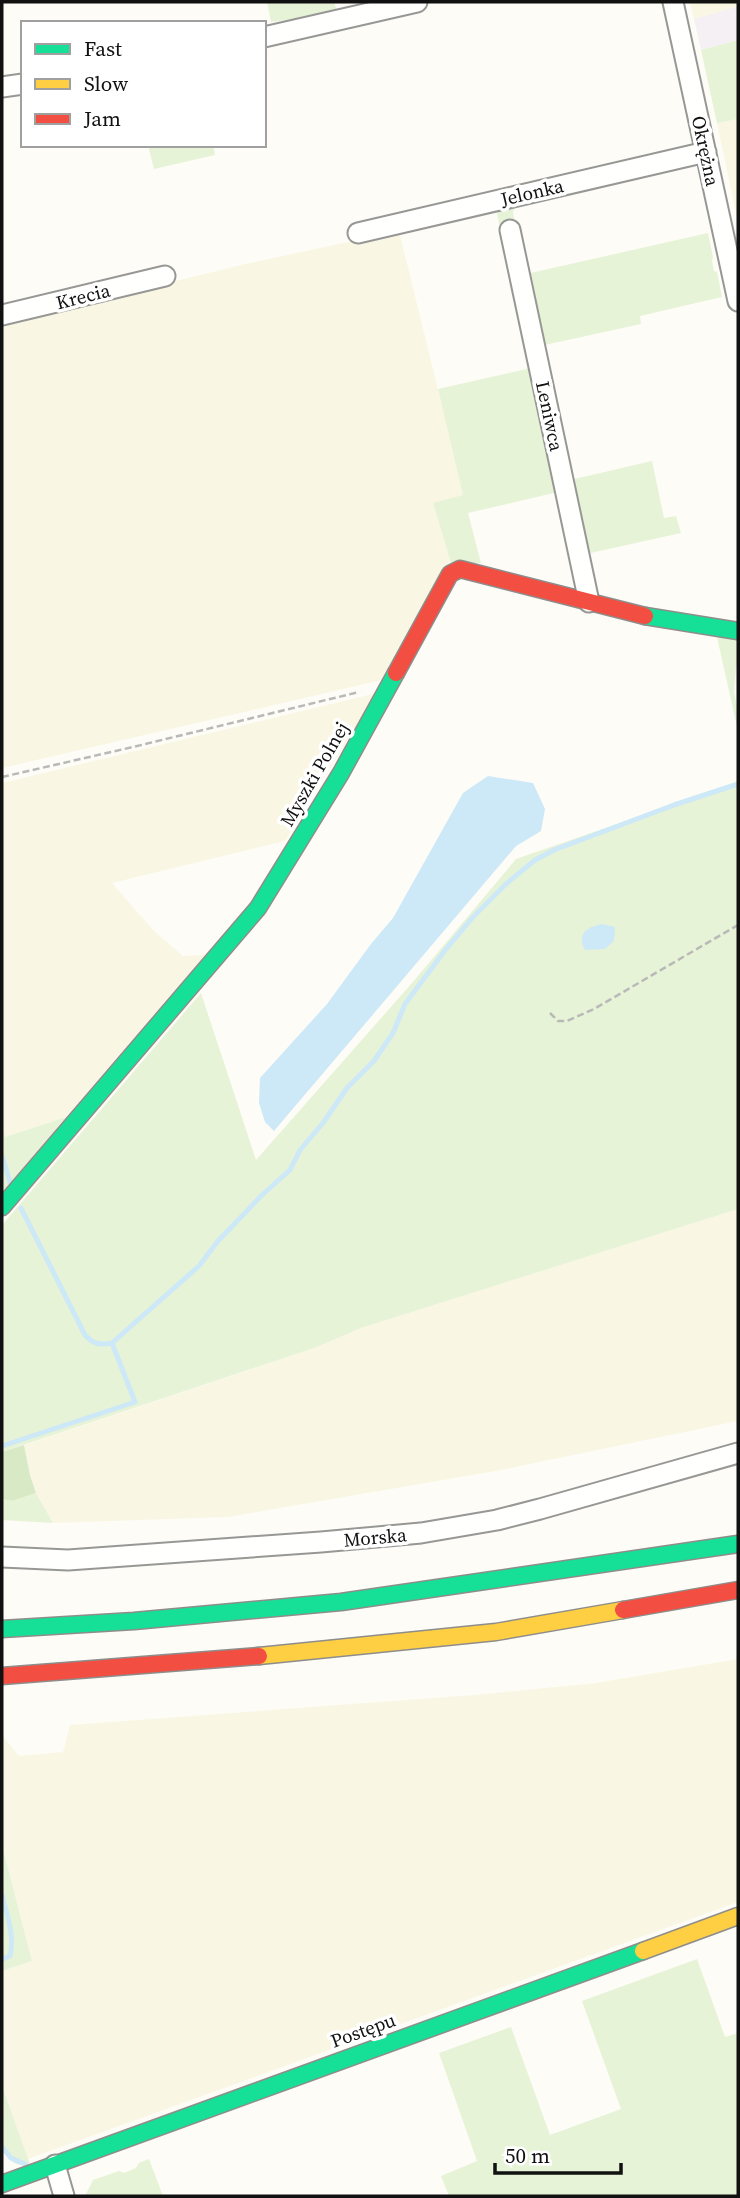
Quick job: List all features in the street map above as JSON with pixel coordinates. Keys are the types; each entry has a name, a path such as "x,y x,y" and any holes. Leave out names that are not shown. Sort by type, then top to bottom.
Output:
{"main road":[{"name":"Myszki Polnej","path":"2,1207 258,908 334,785 453,571 460,569 676,622 738,631"},
{"path":"2,1629 341,1602 738,1545"},
{"path":"2,1676 219,1660 496,1632 738,1590"},
{"name":"Postępu","path":"2,2182 738,1916"}],"street":[{"path":"266,37 417,2"},
{"name":"Okrężna","path":"673,2 738,301"},
{"path":"2,87 21,84"},
{"name":"Jelonka","path":"358,233 706,152"},
{"name":"Leniwca","path":"510,230 589,602"},
{"name":"Krecia","path":"2,315 165,276"},
{"name":"Morska","path":"2,1557 68,1560 421,1533 540,1510 738,1453"},
{"path":"55,2165 64,2196"}],"path":[{"path":"2,777 389,684"},
{"path":"550,1013 558,1021 567,1021 594,1009 738,925"}],"shaded area":[{"path":"690,2 738,2 738,6 694,19"},
{"path":"738,6 738,40 701,50 694,19"},
{"path":"738,119 738,223 717,123"},
{"path":"399,231 464,495 451,563 382,680 2,768 2,323 250,263"},
{"path":"377,693 285,841 112,883 154,931 183,956 205,955 66,1117 5,1137 2,1126 2,783"},
{"path":"738,1209 738,1421 501,1470 228,1517 53,1523 36,1493 24,1445 317,1347 361,1328"},
{"path":"738,1659 738,1902 28,2159 2,2086 2,1971 32,1961 2,1845 2,1735 19,1756 63,1752 70,1725 474,1695 596,1683"}],"green space":[{"path":"267,2 334,2 337,11 271,22"},
{"path":"738,40 738,119 717,123 701,50"},
{"path":"148,147 213,147 215,155 154,169"},
{"path":"517,204 513,212 515,224 500,228 496,208"},
{"path":"708,233 714,271 717,272 722,297 640,316 641,324 540,346 526,274"},
{"path":"531,368 558,492 468,513 481,563 451,563 433,503 463,495 438,389"},
{"path":"652,461 664,518 676,516 681,533 586,554 570,480"},
{"path":"717,637 738,640 734,692 738,731"},
{"path":"738,782 738,1209 361,1328 317,1347 2,1452 2,1225 201,993 256,1160 412,983 516,859"},
{"path":"66,1117 2,1193 2,1126 5,1137"},
{"path":"24,1445 36,1493 12,1501 2,1499 2,1452"},
{"path":"36,1493 53,1523 2,1520 2,1499 12,1501"},
{"path":"2,1845 32,1961 2,1971 4,1942"},
{"path":"697,1959 725,2037 738,2033 738,2196 449,2196 441,2176 477,2161 439,2053 511,2027 550,2135 621,2109 582,2001"},
{"path":"2,2086 30,2164 14,2163 2,2150"},
{"path":"149,2159 163,2196 85,2196 93,2180 119,2171 124,2173"}],"water":[{"path":"488,776 533,783 545,809 541,831 516,846 274,1131 265,1122 259,1103 260,1078 327,1004 393,918 463,793"},
{"path":"602,924 615,927 614,941 605,949 585,950 582,940 584,932"}],"waterway":[{"path":"21,1208 85,1335 97,1344 112,1343 199,1266 218,1241 290,1170 300,1150 347,1088 374,1061 393,1033 405,1004 446,949 506,884 535,860 554,850 738,784"},
{"path":"2,1156 10,1182"},
{"path":"2,1446 135,1402 112,1343"},
{"path":"2,1895 12,1941 10,1956 2,1959"},
{"path":"2,2147 11,2158 25,2164"}],"traffic: fast":[{"path":"645,616 738,631"},
{"path":"2,1207 258,908 341,773 396,673"},
{"path":"2,1629 134,1621 341,1602 738,1544"},
{"path":"2,2184 643,1951"}],"traffic: slow":[{"path":"259,1656 496,1632 623,1610"},
{"path":"643,1951 738,1916"}],"traffic: jam":[{"path":"396,673 450,574 460,569 645,616"},
{"path":"623,1610 738,1590"},
{"path":"2,1676 259,1656"}]}
